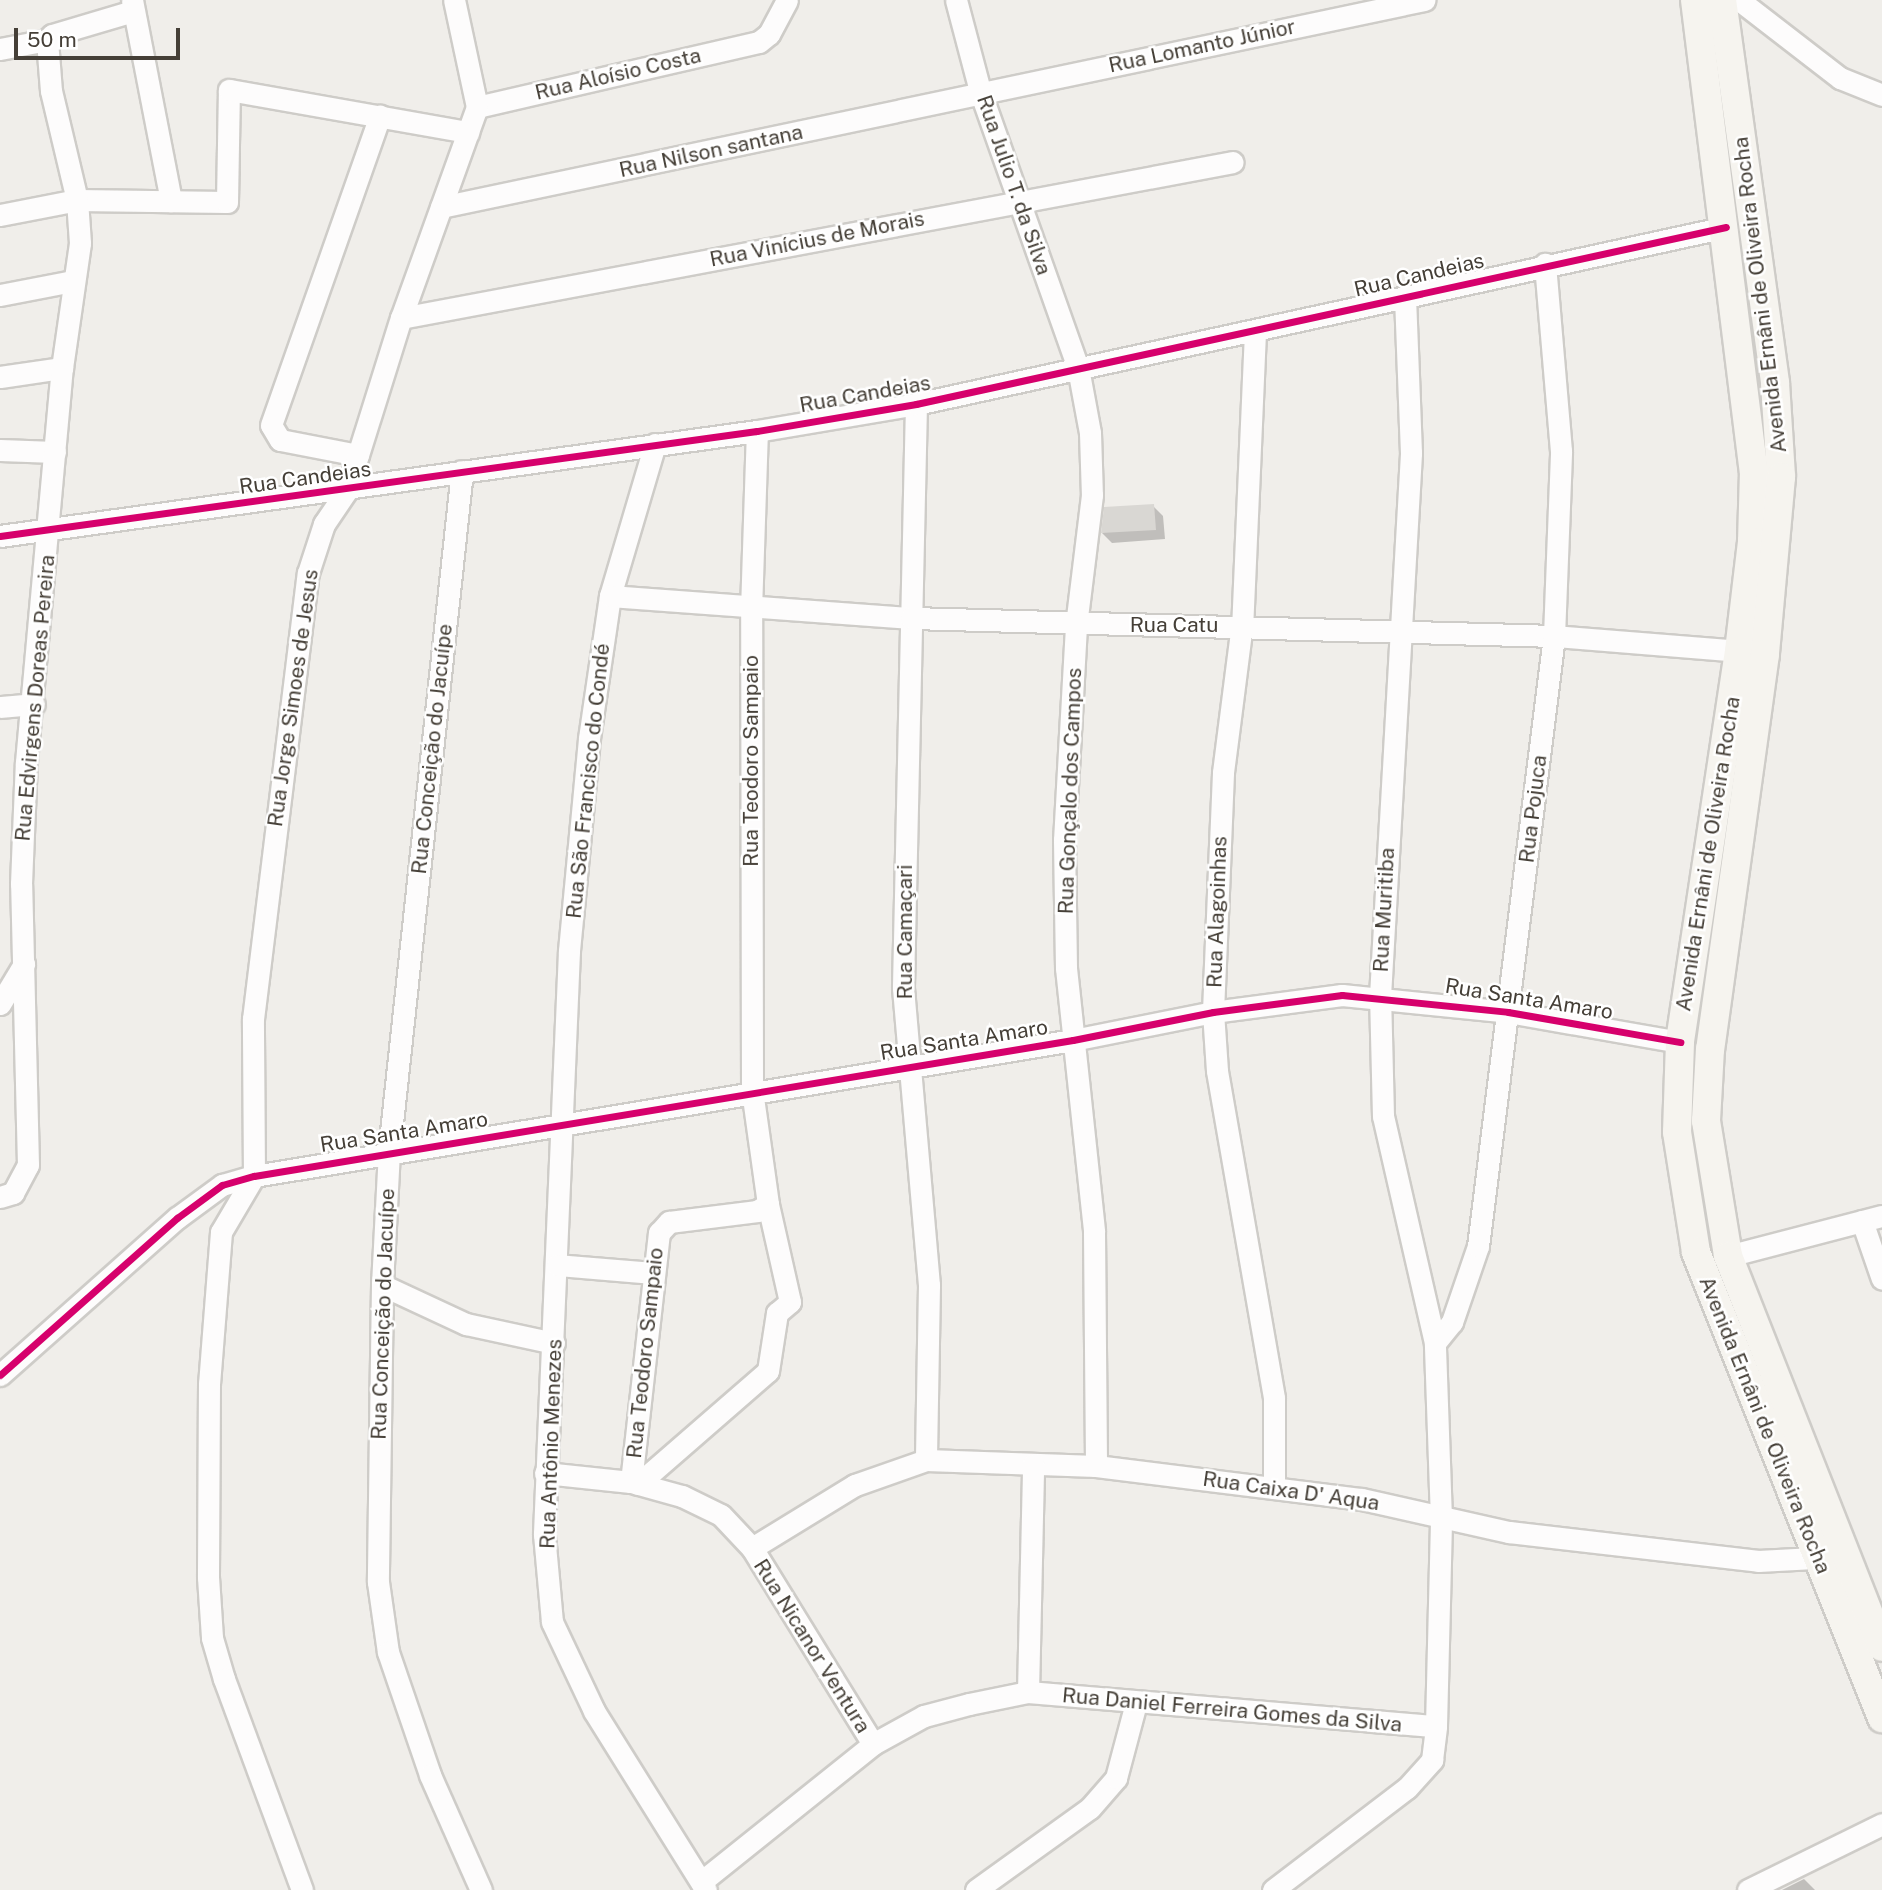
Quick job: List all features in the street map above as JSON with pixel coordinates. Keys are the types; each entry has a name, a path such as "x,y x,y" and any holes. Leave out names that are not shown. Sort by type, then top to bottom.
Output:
{"main road":[{"name":"Avenida Ernâni de Oliveira Rocha","path":"1695,0 1726,227 1754,471 1752,542 1739,651 1680,1042 1677,1132 1684,1200 1696,1252 1882,1718"},
{"name":"Avenida Ernâni de Oliveira Rocha","path":"1722,0 1775,383 1781,477 1765,654 1710,1049 1706,1121 1728,1256 1876,1617 1882,1647"}],"street":[{"path":"454,0 477,107"},
{"name":"Rua Aloísio Costa","path":"477,107 759,42 769,34 787,0"},
{"name":"Rua Julio T. da Silva","path":"956,0 980,91 1078,368"},
{"name":"Rua Lomanto Júnior","path":"980,91 1424,0"},
{"path":"1739,0 1839,78 1882,95"},
{"path":"0,49 47,40 52,35 132,6 171,201"},
{"name":"Rua Edvirgens Doreas Pereira","path":"6,1195 28,1164 21,884 26,762 34,705 62,368 80,243 77,200 51,91 47,40"},
{"path":"0,215 77,200 227,202 229,90 468,132"},
{"name":"Rua Nilson santana","path":"441,207 980,91"},
{"name":"Rua Jorge Simoes de Jesus","path":"254,1176 253,1019 293,666 308,573 324,524 347,490 401,318 477,107"},
{"path":"358,455 280,440 271,425 380,116"},
{"name":"Rua Vinícius de Morais","path":"401,318 1233,162"},
{"name":"Rua Candeias","path":"0,536 48,532 655,443 757,431 916,404 1255,332 1545,264 1726,227"},
{"name":"Rua Pojuca","path":"1435,1343 1451,1321 1478,1246 1554,636 1562,451 1545,264"},
{"path":"0,295 73,281"},
{"name":"Rua Muritiba","path":"1273,1890 1373,1818 1406,1788 1432,1760 1436,1726 1441,1519 1435,1343 1383,1116 1380,996 1411,453 1405,296"},
{"name":"Rua Alagoinhas","path":"1255,332 1242,624 1223,773 1213,1012 1217,1071 1274,1398 1274,1488"},
{"path":"0,377 62,368"},
{"name":"Rua Gonçalo dos Campos","path":"1078,368 1090,433 1092,495 1076,626 1064,840 1073,1040 1094,1231 1097,1466"},
{"name":"Rua Camaçari","path":"916,404 903,988 929,1285 926,1460"},
{"name":"Rua Teodoro Sampaio","path":"635,1483 768,1371 777,1313 790,1302 768,1204 752,1090 751,610 757,431"},
{"name":"Rua São Francisco do Condé","path":"563,1125 569,951 589,739 610,596 655,443"},
{"path":"0,450 55,452"},
{"name":"Rua Conceição do Jacuípe","path":"463,471 389,1151 382,1285 378,1583 388,1652 430,1774 481,1890"},
{"name":"Rua Catu","path":"610,596 751,610 911,618 1076,626 1242,624 1554,636 1739,651"},
{"path":"0,707 34,705"},
{"path":"0,1004 24,964"},
{"name":"Rua Santa Amaro","path":"0,1375 177,1218 222,1185 254,1176 389,1151 563,1125 752,1090 1073,1040 1213,1012 1342,995 1380,996 1508,1012 1680,1042"},
{"name":"Rua Antônio Menezes","path":"563,1125 554,1343 545,1473 544,1534 552,1622 594,1711 704,1886"},
{"path":"254,1176 221,1232 209,1382 208,1577 212,1638 224,1679 302,1890"},
{"name":"Rua Teodoro Sampaio","path":"635,1483 652,1273 663,1226 757,1211 768,1204"},
{"path":"1728,1256 1872,1219 1882,1279"},
{"path":"557,1265 652,1273"},
{"path":"382,1285 466,1324 554,1343"},
{"name":"Rua Caixa D' Aqua","path":"752,1548 855,1485 926,1460 1097,1466 1362,1499 1441,1519 1679,1552 1819,1561 1848,1552"},
{"path":"1028,1692 1033,1464"},
{"name":"Rua Nicanor Ventura","path":"545,1473 635,1483 682,1496 721,1515 752,1548 873,1744"},
{"name":"Rua Nicanor Ventura","path":"704,1886 873,1744 925,1716 1028,1692"},
{"name":"Rua Daniel Ferreira Gomes da Silva","path":"1028,1692 1436,1726"},
{"path":"976,1890 1090,1808 1116,1778 1136,1703"},
{"path":"1748,1890 1882,1824"}],"building":[{"path":"1154,504 1156,530 1101,533 1104,507"}],"cycle path":[{"path":"0,536 757,431 916,404 1726,227"},
{"path":"0,1375 177,1218 222,1185 254,1176 1073,1040 1213,1012 1342,995 1508,1012 1680,1042"}]}
